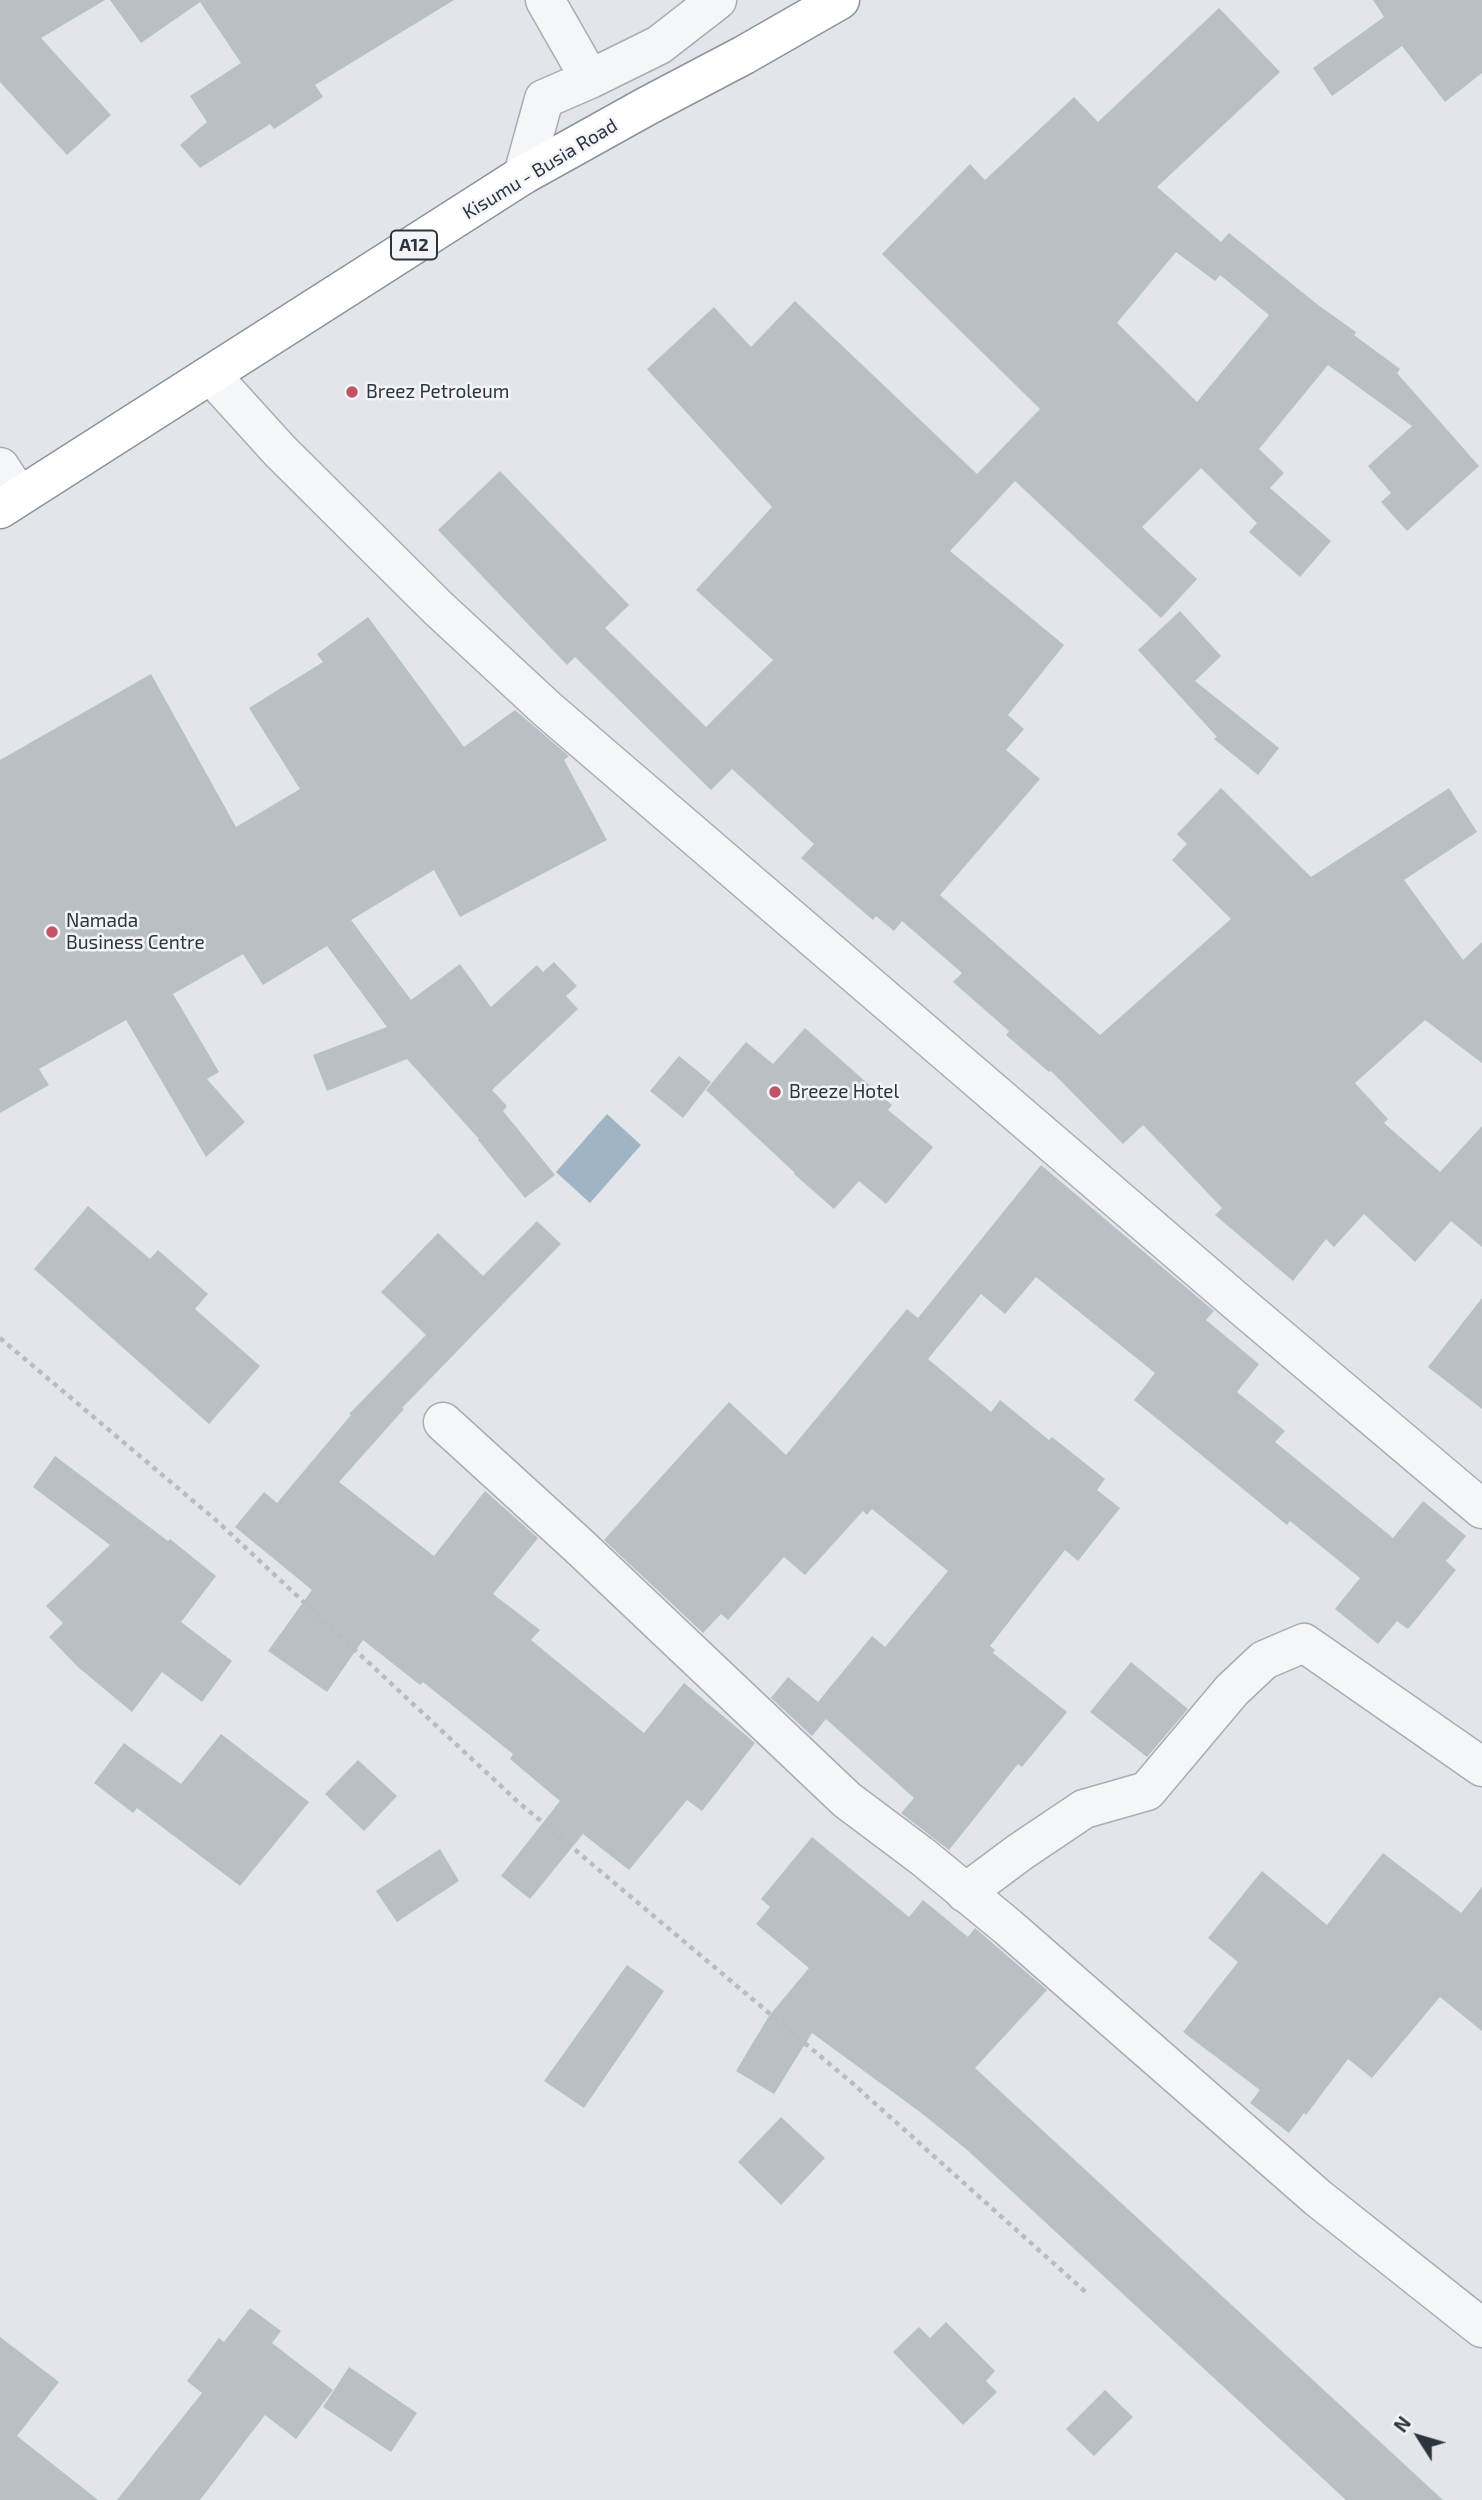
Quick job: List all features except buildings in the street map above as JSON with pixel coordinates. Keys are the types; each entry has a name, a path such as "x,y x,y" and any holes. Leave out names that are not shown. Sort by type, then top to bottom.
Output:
{"highway":[{"name":"Kisumu - Busia Road","path":"6,491 211,375 523,175 839,0"}],"street":[{"path":"545,0 590,79"},
{"path":"523,175 544,99 659,44 717,0"},
{"path":"211,375 280,451 438,608 547,709 1482,1509"},
{"path":"443,1422 579,1546 847,1800 1018,1936 1318,2198 1482,2328"},
{"path":"965,1893 1084,1809 1147,1791 1232,1690 1264,1660 1304,1643 1482,1767"}],"path":[{"path":"0,1338 218,1521 517,1801 851,2082 1089,2294"}],"water":[{"path":"607,1114 641,1145 590,1203 556,1172"}],"place":[{"name":"Breez Petroleum","path":"352,392"},
{"name":"Namada Business Centre","path":"52,932"},
{"name":"Breeze Hotel","path":"775,1092"}]}
